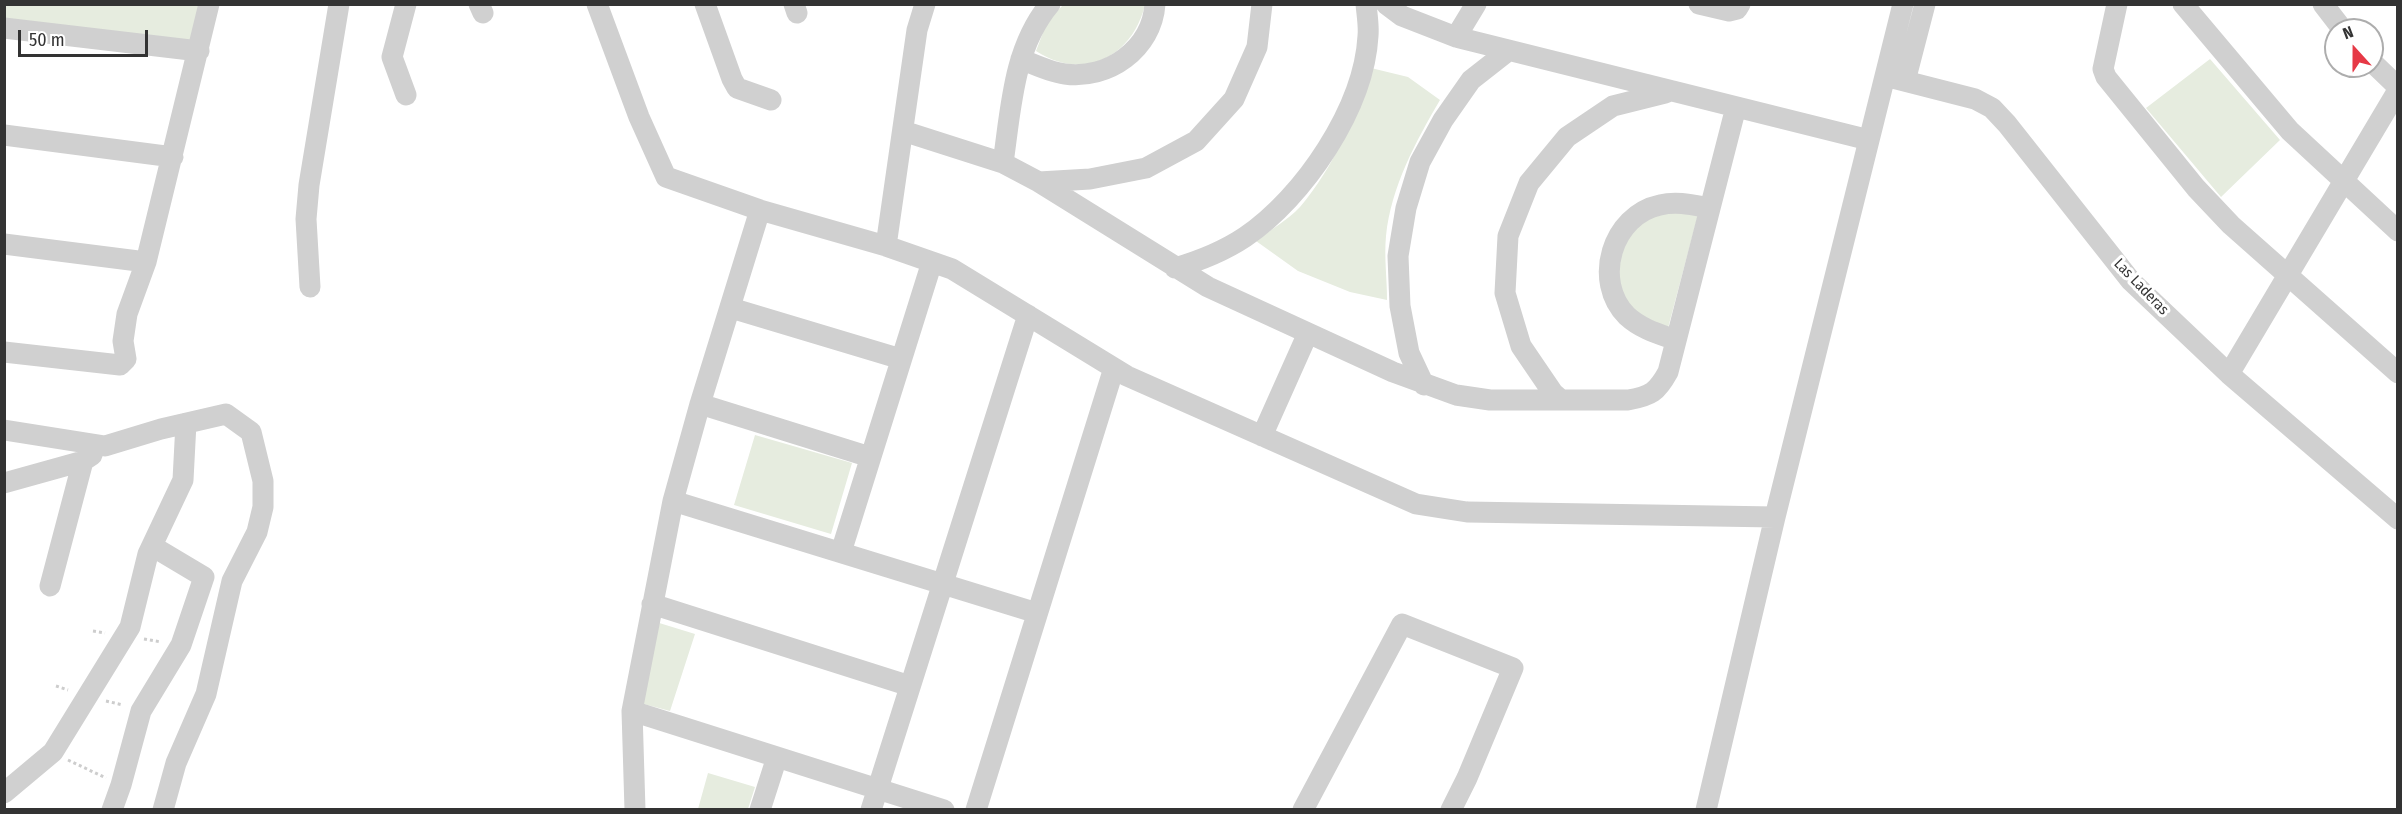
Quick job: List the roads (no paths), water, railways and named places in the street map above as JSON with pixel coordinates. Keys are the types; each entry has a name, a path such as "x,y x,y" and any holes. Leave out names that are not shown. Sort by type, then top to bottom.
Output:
{"street":[{"path":"4,352 120,365 126,359 123,341 127,314 146,262 209,4"},
{"path":"310,287 306,219 309,185 339,4"},
{"path":"405,95 392,57 406,4"},
{"path":"597,4 639,117 661,171 666,177 760,210 886,246 952,269 1127,376 1416,504 1467,512 1775,517"},
{"path":"705,4 737,88 771,100"},
{"path":"886,246 917,30 925,4"},
{"path":"1003,163 1021,58 1035,25 1050,4"},
{"path":"1021,58 1065,74 1090,74 1114,67 1134,52 1149,32 1155,4"},
{"path":"1039,182 1090,179 1146,168 1196,141 1234,99 1257,47 1262,4"},
{"path":"1175,268 1203,259 1245,237 1282,206 1314,169 1340,129 1358,82 1368,37 1366,4"},
{"path":"1386,4 1402,16 1456,38 1869,141"},
{"path":"1456,38 1476,4"},
{"path":"1699,4 1729,11 1737,9 1740,4"},
{"path":"1895,79 1903,4"},
{"path":"1706,810 1775,517 1869,141 1925,4"},
{"path":"2117,4 2103,69 2106,77 2196,188 2230,225 2397,373"},
{"path":"2183,4 2290,132 2397,231"},
{"path":"2323,4 2334,18"},
{"path":"4,28 199,51"},
{"path":"1424,385 1409,353 1400,306 1398,256 1406,208 1419,162 1443,120 1471,80 1508,51"},
{"path":"2229,374 2397,89 2384,75"},
{"name":"Las Laderas","path":"1895,79 1975,99 1992,108 2131,281 2229,374 2397,519"},
{"path":"1560,399 1553,393 1521,346 1505,292 1508,236 1528,183 1567,137 1612,106 1671,92"},
{"path":"903,131 1003,163 1039,182 1208,287 1424,385 1455,395 1490,400 1628,400 1646,397 1660,387 1668,372 1736,107"},
{"path":"4,135 173,157"},
{"path":"1677,340 1644,328 1626,314 1614,295 1611,284 1609,273 1612,250 1622,230 1638,214 1658,205 1680,202 1710,208"},
{"path":"635,810 632,711 673,501 760,210"},
{"path":"4,244 146,262"},
{"path":"841,552 932,262"},
{"path":"731,308 901,359"},
{"path":"871,810 1028,315"},
{"path":"1262,436 1308,333"},
{"path":"976,810 1114,368"},
{"path":"700,405 870,457"},
{"path":"4,483 83,461 105,446 226,414 251,432 263,481 262,507 257,532 232,581 206,694 176,763 163,810"},
{"path":"4,793 53,752 130,627 152,546 183,480 186,423"},
{"path":"4,430 105,446"},
{"path":"50,586 83,461"},
{"path":"673,501 1037,613"},
{"path":"112,810 141,711 181,645 204,577 152,546"},
{"path":"652,604 910,686"},
{"path":"1302,810 1402,624 1513,668 1467,778 1451,810"},
{"path":"632,711 945,810"},
{"path":"760,810 777,757"}]}
